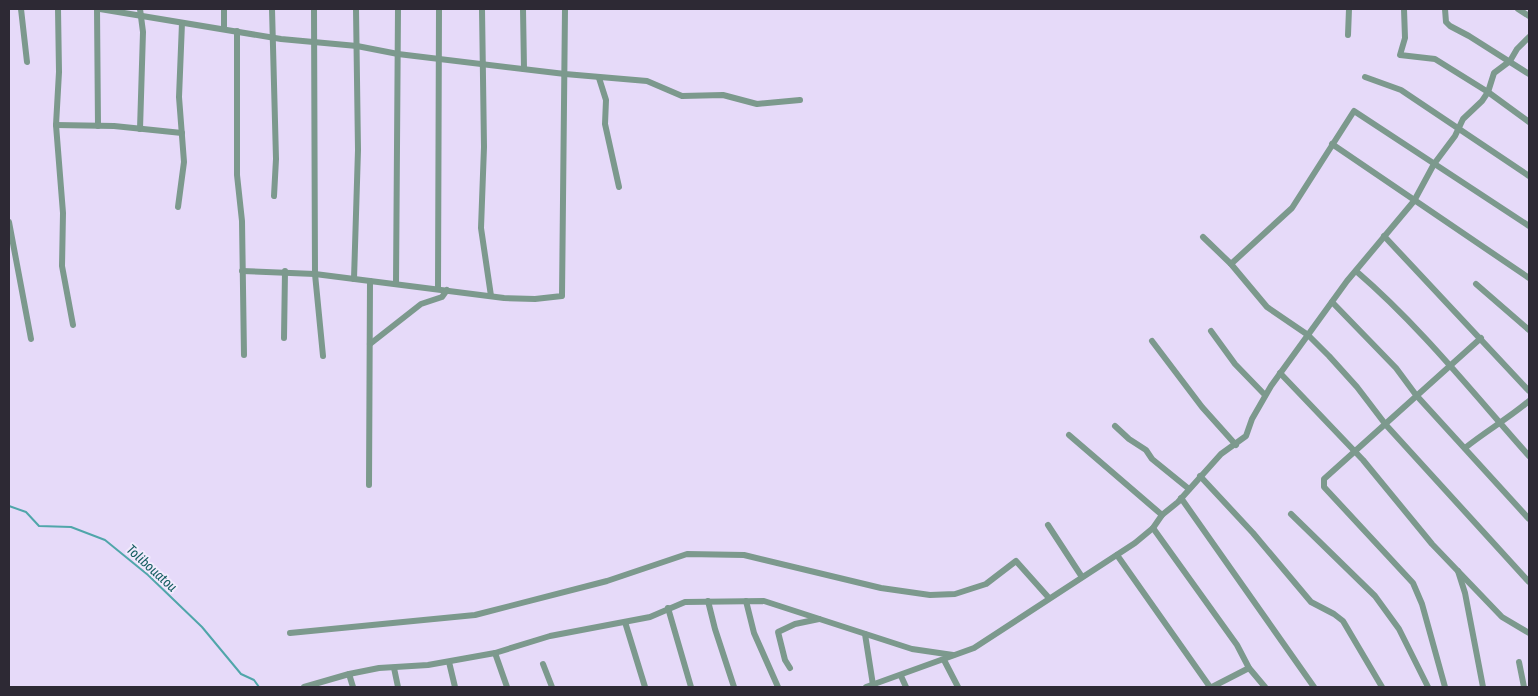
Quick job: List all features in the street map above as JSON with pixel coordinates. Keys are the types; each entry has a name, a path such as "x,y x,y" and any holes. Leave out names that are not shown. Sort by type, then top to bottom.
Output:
{"street":[{"path":"22,9 28,62"},
{"path":"58,9 59,72 56,125 63,213 62,266 73,325"},
{"path":"98,126 98,9 140,12 182,23 274,38 356,46 398,54 598,78 646,81 682,96 724,95 757,104 800,100"},
{"path":"224,9 224,29"},
{"path":"272,9 276,160 274,196"},
{"path":"314,9 315,274 323,356"},
{"path":"354,279 358,150 356,9"},
{"path":"396,284 398,9"},
{"path":"438,289 439,9"},
{"path":"482,9 484,147 481,228 491,296"},
{"path":"523,9 524,69"},
{"path":"242,271 285,271 315,274 491,296 559,297 563,293 565,9"},
{"path":"1348,34 1349,9"},
{"path":"1404,9 1405,38 1400,55 1435,59 1488,92 1529,122"},
{"path":"1445,9 1446,22 1450,26 1529,74"},
{"path":"1518,9 1529,16"},
{"path":"140,12 143,32 140,129"},
{"path":"178,206 184,162 179,96 182,23"},
{"path":"237,31 237,175 242,209 244,354"},
{"path":"865,634 868,687 956,656 991,638 1117,555 1153,528 1162,515 1181,498 1221,454 1246,436 1265,395 1280,373 1356,271 1414,201 1434,164 1450,145 1463,119 1482,101 1488,92 1494,73 1510,61 1517,49 1529,37"},
{"path":"1365,77 1401,90 1529,176"},
{"path":"598,78 606,100 605,124 619,187"},
{"path":"1231,264 1292,208 1351,112 1356,111 1529,226"},
{"path":"56,125 98,126 182,133"},
{"path":"1332,144 1529,278"},
{"path":"9,222 31,339"},
{"path":"1384,236 1482,338 1529,391"},
{"path":"1203,237 1231,264 1267,307 1308,335 1357,387 1386,424 1529,582"},
{"path":"284,338 285,271"},
{"path":"1356,271 1387,298 1529,456"},
{"path":"370,281 370,485"},
{"path":"1476,284 1529,330"},
{"path":"370,344 421,304 442,297 447,290"},
{"path":"1332,302 1396,368 1416,395 1529,519"},
{"path":"1210,331 1235,364 1265,395"},
{"path":"1445,687 1422,604 1413,583 1324,488 1324,479 1482,338"},
{"path":"1152,341 1202,407 1236,445"},
{"path":"1280,373 1355,452 1432,544 1502,617 1529,633"},
{"path":"1465,448 1486,430 1500,423 1529,400"},
{"path":"1115,426 1129,439 1146,450 1152,459 1189,489"},
{"path":"1069,435 1162,515"},
{"path":"1200,476 1253,533 1311,602 1334,614 1342,621 1382,687"},
{"path":"1181,498 1314,687"},
{"path":"1291,514 1375,596 1399,630 1428,687"},
{"path":"1048,525 1082,577"},
{"path":"1153,528 1237,645 1249,668 1266,687"},
{"path":"290,633 475,615 607,581 680,556 698,553 744,555 881,588 930,595 955,594 986,584 1016,561 1049,598"},
{"path":"1117,555 1211,687 1249,668"},
{"path":"1457,568 1465,594 1484,687"},
{"path":"708,601 734,687"},
{"path":"304,687 349,674 449,662 495,654 550,636 650,617 685,602 746,601 770,603 912,650 956,656"},
{"path":"746,601 754,633 778,687"},
{"path":"668,608 690,687"},
{"path":"790,668 785,660 778,632 795,624 820,619"},
{"path":"625,622 645,687"},
{"path":"495,654 507,687"},
{"path":"944,660 958,687"},
{"path":"449,662 455,687"},
{"path":"1519,662 1524,687"},
{"path":"542,664 552,687"},
{"path":"394,668 398,687"},
{"path":"349,674 353,687"},
{"path":"901,676 906,687"}],"waterway":[{"name":"Tolibouatou","path":"9,506 26,512 39,526 71,527 105,540 148,575 202,627 241,674 254,680 259,687"}]}
